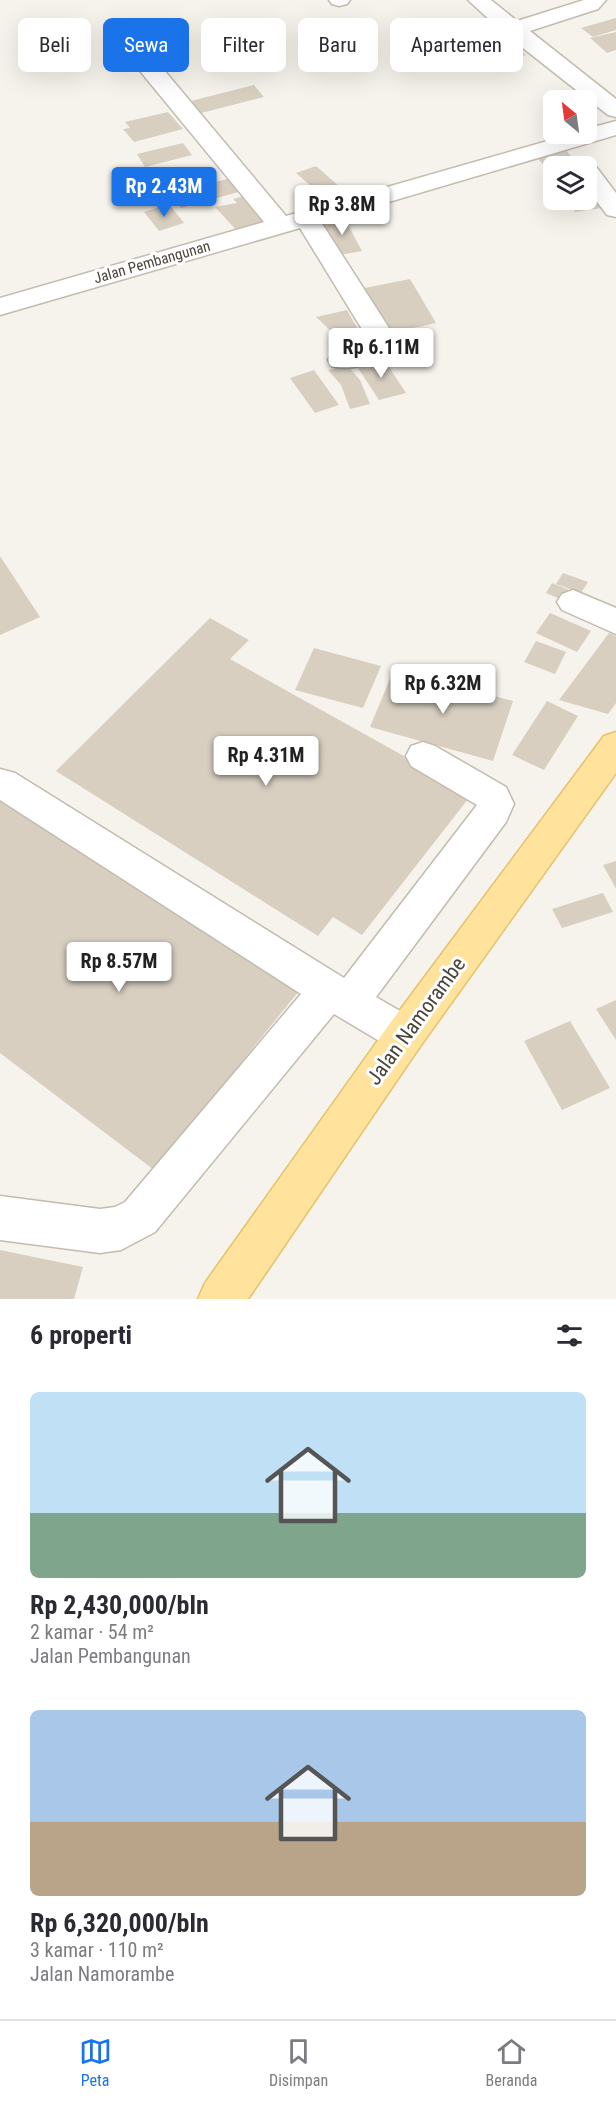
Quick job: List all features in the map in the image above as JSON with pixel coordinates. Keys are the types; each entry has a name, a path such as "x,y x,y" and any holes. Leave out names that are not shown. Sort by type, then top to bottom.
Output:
{"main road":[{"name":"Jalan Namorambe","path":"221,1299 405,1035 616,746"}],"street":[{"path":"478,0 500,18"},
{"path":"523,26 591,5 596,0"},
{"path":"523,37 616,110"},
{"path":"153,72 280,225"},
{"name":"Jalan Pembangunan","path":"597,133 616,128"},
{"name":"Jalan Pembangunan","path":"0,307 560,144"},
{"path":"597,183 616,210"},
{"path":"306,218 382,339 379,345 369,352 342,360"},
{"path":"573,602 616,622"},
{"path":"0,1218 100,1231 121,1228 140,1217 339,996 493,811 496,804 493,797 423,756"},
{"path":"2,783 339,996 405,1035"}],"building":[{"path":"616,18 616,30 593,37 581,28"},
{"path":"616,32 616,50 607,53 590,38"},
{"path":"254,85 264,97 201,113 191,101"},
{"path":"168,112 183,129 134,142 123,129 130,128 125,122"},
{"path":"183,143 192,155 145,167 137,154"},
{"path":"564,148 571,156 543,156 543,164 534,154"},
{"path":"316,166 341,188 321,195 296,173"},
{"path":"231,178 242,191 181,208 170,194"},
{"path":"251,194 273,220 237,231 215,207 237,203 233,199"},
{"path":"597,196 600,196 608,207 597,209"},
{"path":"169,204 184,223 159,231 144,212"},
{"path":"344,217 362,251 340,255 322,221"},
{"path":"410,279 436,323 386,334 360,289"},
{"path":"347,310 367,345 335,352 332,332 316,317"},
{"path":"383,358 406,393 379,400 356,365"},
{"path":"348,366 360,380 370,404 350,409 341,385 328,370"},
{"path":"314,370 339,405 315,413 290,378"},
{"path":"0,556 40,617 0,635"},
{"path":"563,573 588,582 581,593 556,584"},
{"path":"552,583 572,591 565,601 546,593"},
{"path":"550,613 591,631 577,652 536,633"},
{"path":"210,618 249,640 230,659 472,794 362,935 333,917 318,936 56,771"},
{"path":"609,633 616,636 616,703 608,714 559,700"},
{"path":"536,641 566,652 555,674 524,662"},
{"path":"314,648 381,666 363,708 295,690"},
{"path":"394,669 513,701 493,761 370,727"},
{"path":"547,701 578,716 544,770 512,755"},
{"path":"0,798 299,991 154,1170 0,1053"},
{"path":"616,861 616,889 603,865"},
{"path":"603,893 613,912 562,928 552,909"},
{"path":"616,1000 616,1040 596,1009"},
{"path":"570,1021 610,1088 562,1110 524,1041"},
{"path":"0,1250 83,1267 74,1299 0,1299"}]}
